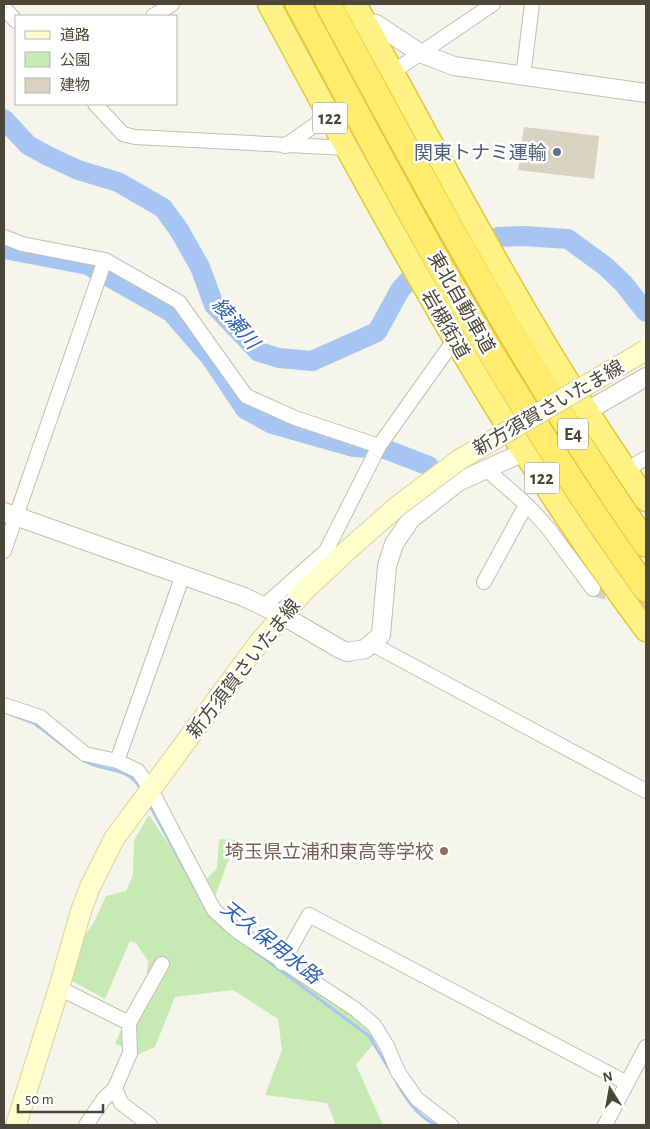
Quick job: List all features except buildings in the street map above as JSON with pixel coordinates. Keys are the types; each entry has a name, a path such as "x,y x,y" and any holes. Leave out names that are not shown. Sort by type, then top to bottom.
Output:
{"highway":[{"name":"岩槻街道","path":"269,4 393,232 450,331 524,452 613,585 646,630"},
{"name":"東北自動車道","path":"298,4 473,323 560,464 646,589"},
{"name":"東北自動車道","path":"328,4 443,218 503,322 566,424 646,544"},
{"path":"355,4 470,214 546,345 586,411 646,500"}],"main road":[{"name":"新方須賀さいたま線","path":"16,1125 90,887 114,839 237,670 274,610 304,591 399,505 459,460 646,350"}],"street":[{"path":"155,15 172,4"},
{"path":"393,72 492,4"},
{"path":"523,77 532,4"},
{"path":"4,8 15,20"},
{"path":"366,23 384,28 420,53 454,66 646,93"},
{"path":"96,105 122,134 135,137 348,148"},
{"path":"284,146 329,115"},
{"path":"4,237 103,267 179,302 246,396 295,418 379,446"},
{"path":"4,551 10,514 103,267"},
{"path":"274,610 326,551 379,446 450,331"},
{"path":"586,411 646,377"},
{"path":"10,514 274,610 346,652 357,651 372,644 381,634 387,566 394,544 412,519 458,482 524,452"},
{"path":"626,470 646,458"},
{"path":"486,469 548,528 592,589"},
{"path":"484,582 526,505"},
{"path":"117,760 182,575"},
{"path":"372,644 646,791"},
{"path":"4,705 40,718 85,754 117,760 138,771 150,788 214,910 237,931 282,963 355,1009 374,1025 387,1046 398,1072 417,1098 451,1125"},
{"path":"282,963 309,915 627,1083"},
{"path":"86,1125 103,1100 115,1088 130,1053 129,1023 162,964"},
{"path":"60,988 129,1023"},
{"path":"605,1125 646,1047"},
{"path":"115,1088 121,1103 150,1125"}],"green space":[{"path":"149,815 198,888 217,868 219,839 236,840 213,902 212,913 376,1020 378,1038 356,1065 383,1125 336,1125 327,1103 265,1095 282,1050 278,1019 233,990 175,997 155,1047 137,1055 115,1043 147,975 148,961 136,943 130,941 105,999 70,980 74,952 94,922 106,896 126,891 133,875 134,840"}],"waterway":[{"name":"綾瀬川","path":"4,119 28,145 78,170 118,182 163,208 179,230 200,267 214,305 259,352 279,358 312,361 377,332 400,290 429,258 498,237 524,236 568,239 605,266 623,283 646,312"},
{"path":"4,249 88,265 171,312 211,358 245,409 272,424 353,447 385,449 429,466"},
{"name":"天久保用水路","path":"7,713 34,723 77,756"},
{"name":"天久保用水路","path":"83,760 98,767 114,770 129,776 141,790"},
{"name":"天久保用水路","path":"149,804 207,910"},
{"name":"天久保用水路","path":"214,919 224,928"},
{"name":"天久保用水路","path":"253,950 369,1036 391,1072"},
{"name":"天久保用水路","path":"395,1079 412,1106 423,1117 436,1125"}],"tunnel":[{"path":"593,589 646,604"}],"place":[{"name":"関東トナミ運輸","path":"557,152"},
{"name":"埼玉県立浦和東高等学校","path":"444,851"}]}
